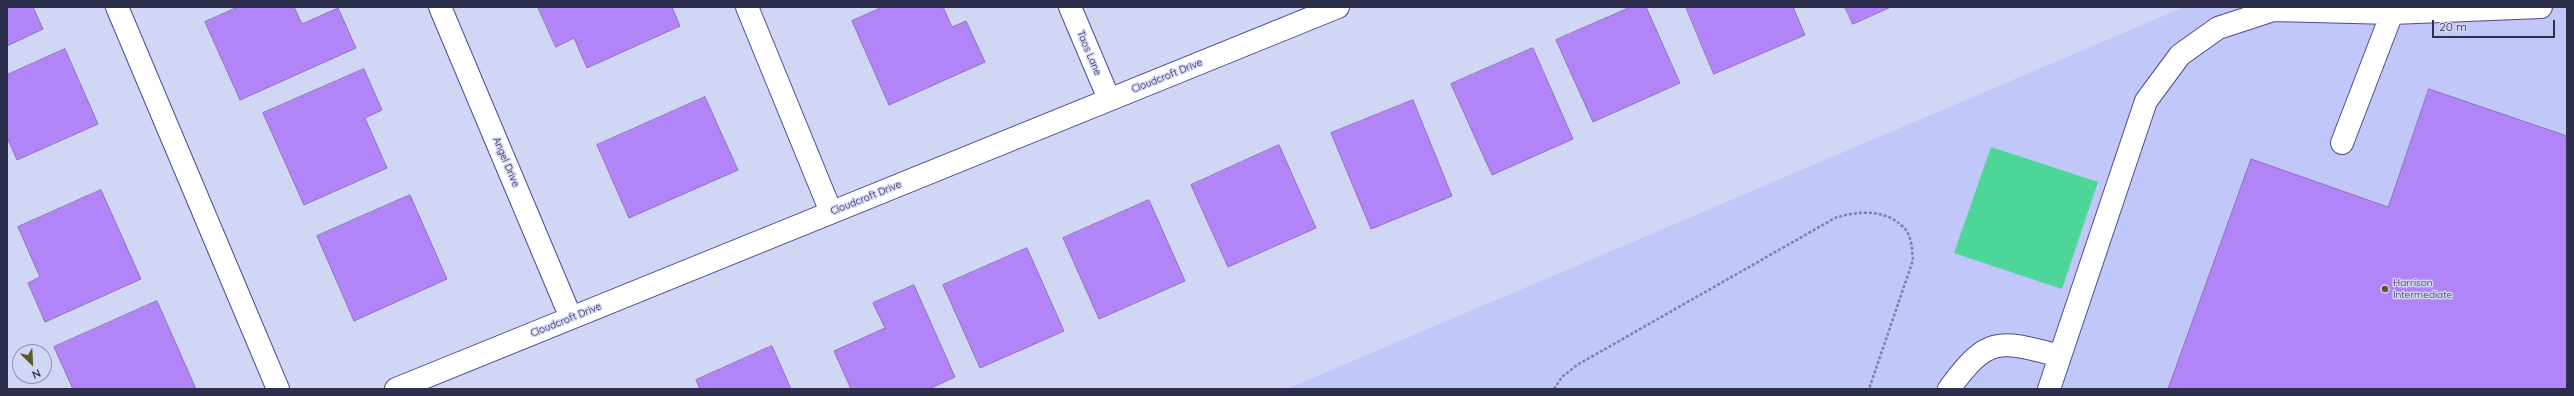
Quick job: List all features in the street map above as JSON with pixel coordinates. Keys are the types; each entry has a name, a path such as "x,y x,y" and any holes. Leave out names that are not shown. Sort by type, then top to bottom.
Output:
{"street":[{"path":"117,7 278,389"},
{"name":"Angel Drive","path":"440,7 571,318"},
{"path":"747,7 831,212"},
{"name":"Taos Lane","path":"1070,7 1109,99"},
{"name":"Cloudcroft Drive","path":"396,389 1338,7"},
{"path":"2049,389 2146,101 2180,55 2218,28 2273,10 2392,13 2541,7"},
{"path":"2342,142 2392,13"},
{"path":"1949,389 1966,364 1990,346 2016,344 2060,356"}],"path":[{"path":"1554,389 1562,377 1577,365 1835,218 1856,212 1873,213 1898,223 1906,231 1912,244 1913,260 1869,389"}],"shaded area":[{"path":"2184,7 2567,7 2567,389 1287,389"}],"green space":[{"path":"1991,147 2098,182 2062,289 1954,253"}],"building":[{"path":"7,7 33,7 43,29 7,46"},
{"path":"238,7 294,7 302,24 338,8 356,48 240,100 205,22"},
{"path":"538,7 672,7 680,26 587,68 574,38 556,47"},
{"path":"883,7 943,7 952,27 966,21 985,62 889,105 852,21"},
{"path":"1631,7 1646,7 1680,83 1593,122 1556,40"},
{"path":"1686,7 1793,7 1805,35 1714,74"},
{"path":"1845,7 1891,7 1853,24"},
{"path":"1533,48 1573,139 1492,175 1451,84"},
{"path":"65,49 98,124 17,160 7,137 7,75"},
{"path":"364,69 382,110 365,118 387,168 304,205 263,113"},
{"name":"Harrison Intermediate","path":"2429,89 2567,136 2567,389 2168,389 2251,159 2388,207"},
{"path":"705,97 738,170 629,218 597,145"},
{"path":"1413,100 1452,196 1371,229 1331,133"},
{"path":"1279,145 1316,228 1228,267 1191,185"},
{"path":"101,190 141,279 45,322 28,283 40,277 18,227"},
{"path":"410,195 447,279 354,321 317,236"},
{"path":"1149,200 1185,281 1099,319 1063,238"},
{"path":"1027,248 1064,331 980,368 943,285"},
{"path":"914,285 955,377 929,389 851,389 834,351 885,328 873,303"},
{"path":"157,301 196,389 73,389 54,347"},
{"path":"772,346 791,389 700,389 696,380"}],"place":[{"name":"Harrison Intermediate","path":"2385,289"}]}
